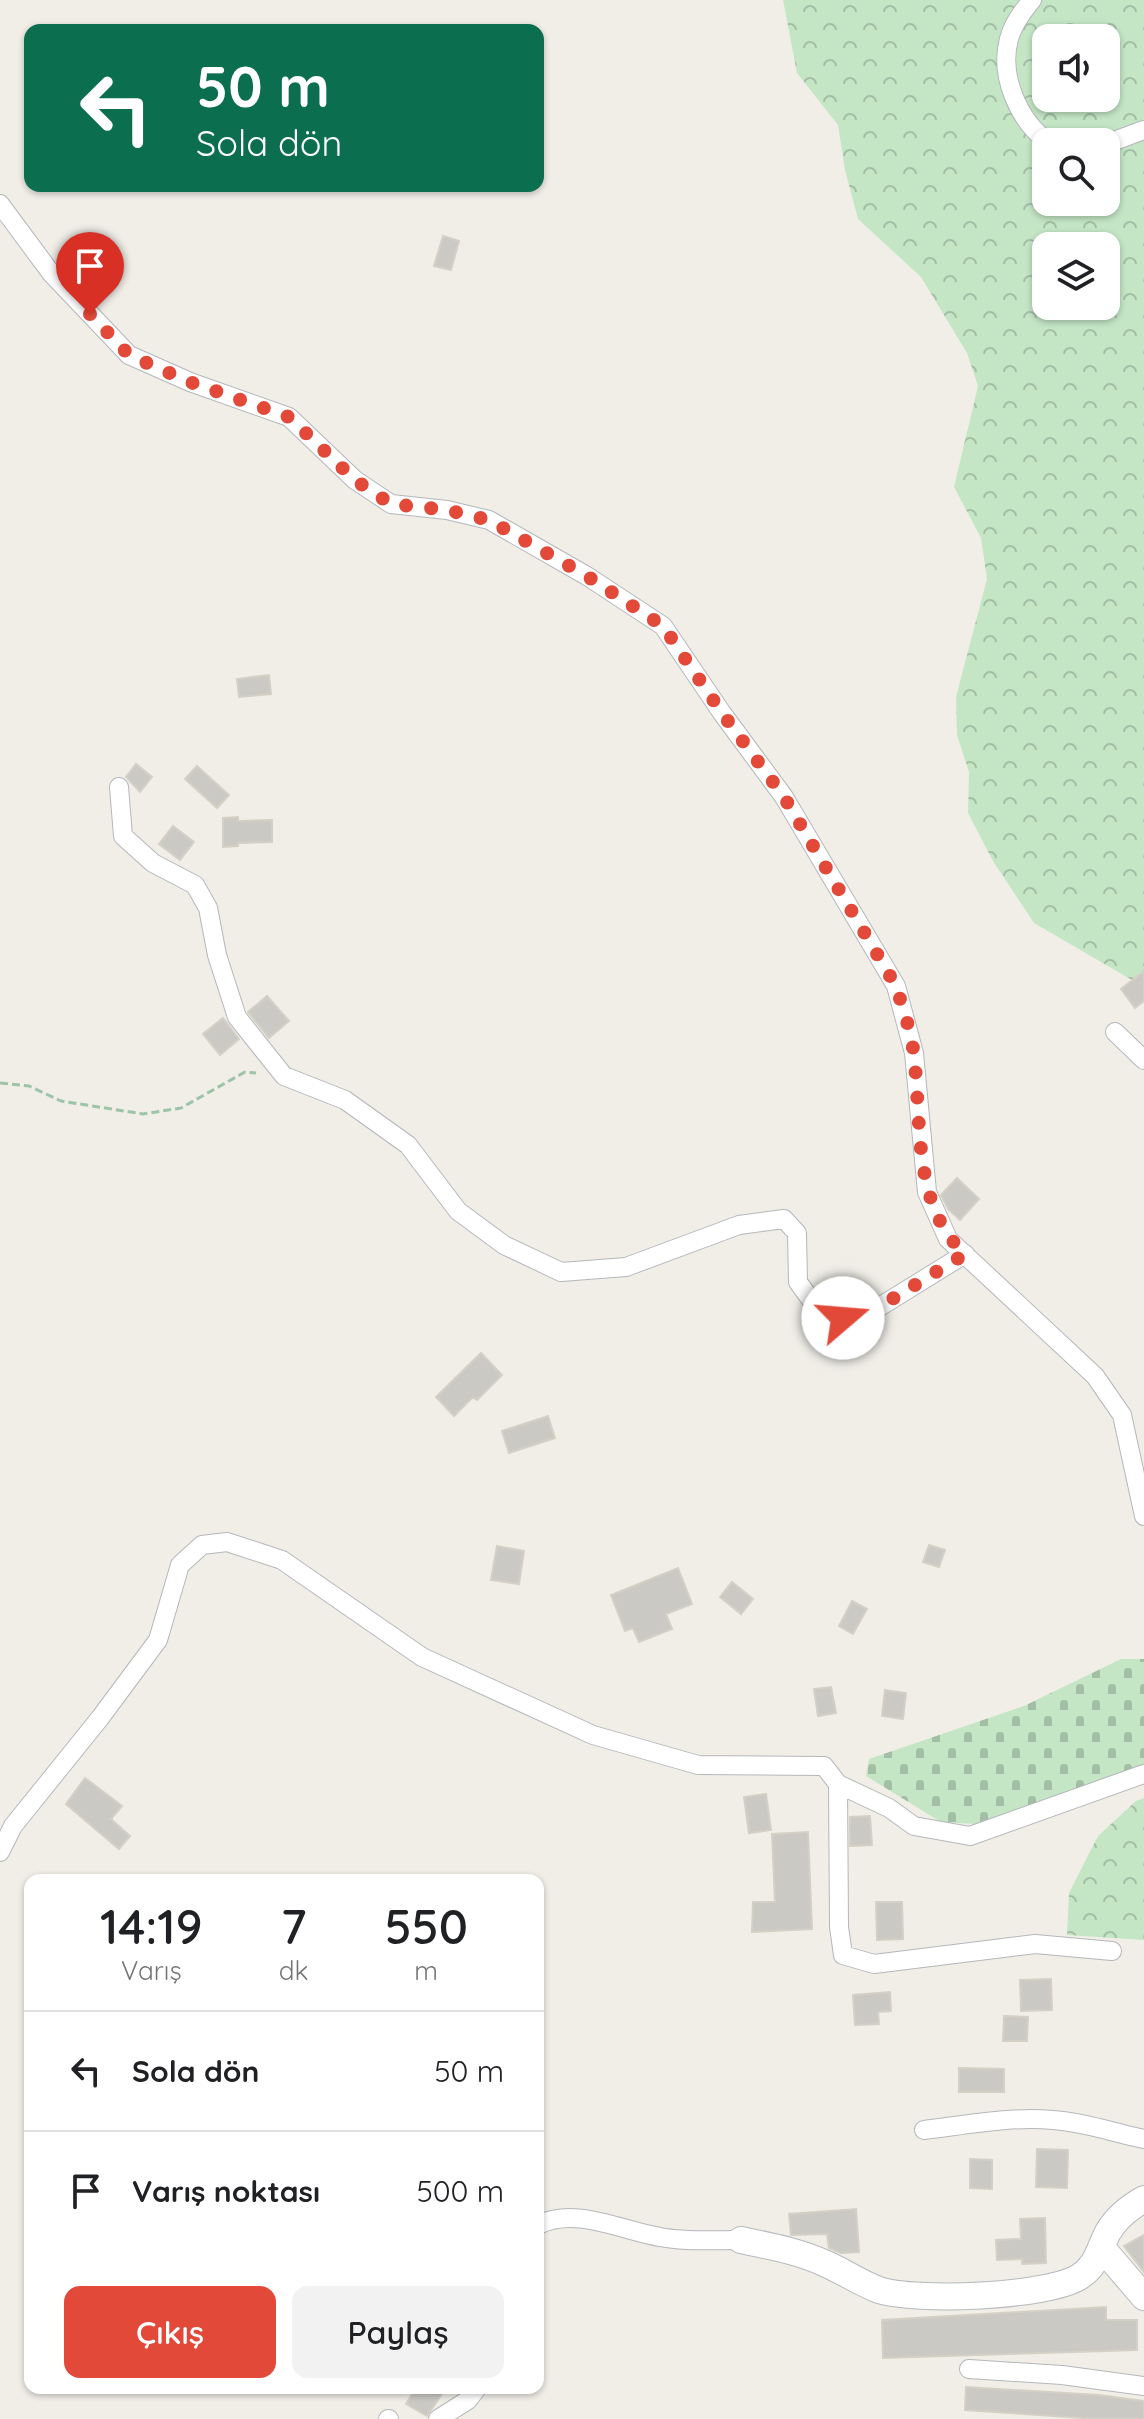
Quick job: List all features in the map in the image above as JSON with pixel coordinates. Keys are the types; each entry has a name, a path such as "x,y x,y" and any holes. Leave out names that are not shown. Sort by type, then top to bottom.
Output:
{"street":[{"path":"1032,0 1020,15 1008,40 1008,75 1018,105 1033,128"},
{"path":"1120,139 1144,130"},
{"path":"0,204 51,273 129,355 190,382 289,417 355,480 391,504 447,510 489,520 587,576 663,626 784,797 896,986 914,1053 927,1192 948,1239 1095,1376 1122,1415 1144,1516"},
{"path":"119,787 123,836 153,863 195,885 208,908 217,955 237,1017 284,1076 345,1100 408,1145 458,1211 504,1245 561,1272 626,1267 739,1225 784,1219 797,1233 798,1282 814,1304 843,1318 876,1309 965,1254"},
{"path":"1115,1032 1144,1060"},
{"path":"0,1852 13,1826 158,1640 180,1565 202,1545 227,1542 282,1560 422,1657 593,1735 698,1765 824,1766 838,1784 889,1808 914,1826 970,1836 1144,1774"},
{"path":"838,1784 839,1927 843,1955 874,1964 1035,1944 1112,1951"},
{"path":"924,2130 1018,2120 1054,2120 1082,2123 1144,2139"},
{"path":"544,2222 576,2218 662,2238 741,2240 821,2261 879,2290 916,2296 990,2294 1070,2282 1089,2270 1109,2230 1121,2216 1144,2199"},
{"path":"1102,2248 1144,2297"},
{"path":"969,2369 1062,2375 1144,2386"},
{"path":"438,2419 472,2394"}],"path":[{"path":"0,1083 29,1086 61,1101 143,1114 181,1108 245,1072 284,1076"}],"green space":[{"path":"783,0 1144,0 1144,987 1034,923 993,861 968,813 969,772 957,735 956,697 987,579 981,538 954,487 978,386 967,353 921,277 858,219 845,170 838,125 797,73"},
{"path":"1121,1659 1144,1659 1144,1765 976,1824 941,1822 866,1776 869,1759 1024,1706"},
{"path":"1144,1798 1144,1940 1067,1935 1069,1893 1098,1836 1136,1801"}],"building":[{"path":"443,236 459,241 451,270 434,266"},
{"path":"269,675 271,694 239,697 237,679"},
{"path":"136,764 152,777 140,792 126,777"},
{"path":"197,766 229,795 217,808 185,779"},
{"path":"238,817 238,821 272,820 272,842 238,843 238,846 223,847 223,818"},
{"path":"173,826 194,842 180,860 159,844"},
{"path":"1144,971 1144,1001 1135,1008 1121,989"},
{"path":"267,996 289,1021 269,1038 248,1012"},
{"path":"223,1018 239,1039 220,1055 203,1034"},
{"path":"957,1178 979,1199 960,1220 948,1209 941,1195"},
{"path":"481,1353 502,1375 477,1400 473,1397 454,1416 436,1397"},
{"path":"548,1416 555,1438 509,1453 502,1431"},
{"path":"929,1545 945,1550 939,1567 923,1562"},
{"path":"497,1546 524,1551 519,1584 491,1580"},
{"path":"678,1568 692,1604 666,1614 672,1629 639,1642 633,1628 625,1631 611,1595"},
{"path":"732,1582 753,1599 741,1614 720,1597"},
{"path":"852,1601 867,1609 853,1634 839,1626"},
{"path":"831,1687 836,1713 818,1716 814,1689"},
{"path":"885,1690 906,1693 903,1719 882,1716"},
{"path":"85,1778 122,1806 111,1819 130,1836 119,1849 66,1804"},
{"path":"766,1794 771,1830 749,1833 744,1797"},
{"path":"870,1816 872,1845 850,1846 850,1817"},
{"path":"808,1832 812,1929 752,1932 753,1902 775,1902 772,1834"},
{"path":"876,1902 902,1902 903,1939 877,1940"},
{"path":"1051,1979 1052,2010 1021,2011 1020,1980"},
{"path":"890,1992 891,2011 878,2012 879,2024 855,2025 853,1995"},
{"path":"1004,2016 1028,2017 1027,2041 1003,2041"},
{"path":"959,2068 1004,2069 1004,2092 959,2092"},
{"path":"1037,2149 1068,2150 1067,2188 1036,2187"},
{"path":"970,2159 992,2160 992,2189 970,2188"},
{"path":"856,2209 859,2252 841,2253 829,2248 827,2234 791,2235 789,2214"},
{"path":"1045,2218 1046,2263 1022,2264 1022,2259 997,2260 996,2240 1021,2239 1020,2219"},
{"path":"1144,2235 1144,2272 1124,2246"},
{"path":"1106,2307 1106,2320 1137,2320 1137,2350 883,2358 882,2320"},
{"path":"966,2387 1099,2395 1144,2401 1144,2419 965,2410"},
{"path":"412,2394 442,2394 427,2416 406,2404"}],"route":[{"path":"90,314 129,355 190,382 289,417 355,480 391,504 447,510 489,520 587,576 663,626 784,797 896,986 914,1053 927,1192 948,1239 965,1254 876,1309 843,1318"}]}
